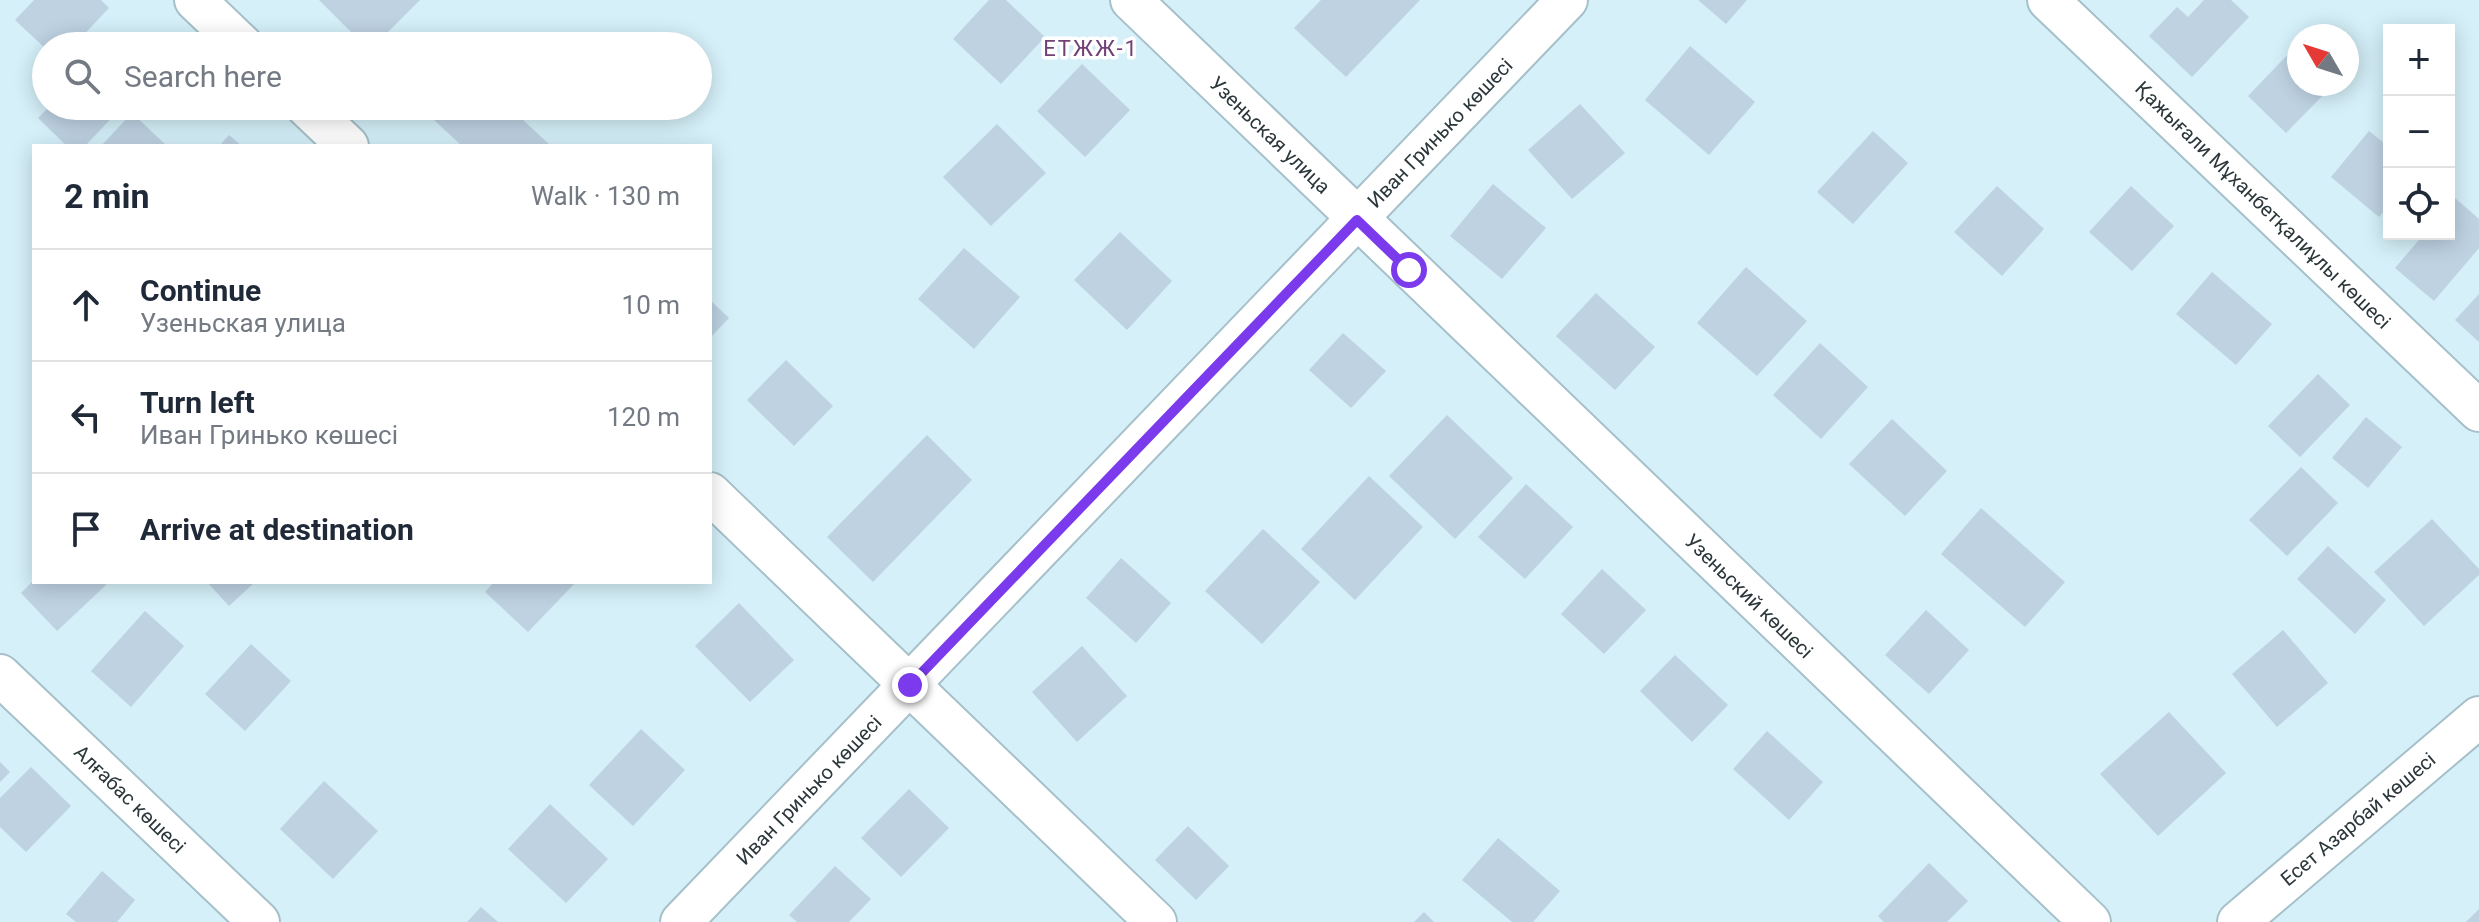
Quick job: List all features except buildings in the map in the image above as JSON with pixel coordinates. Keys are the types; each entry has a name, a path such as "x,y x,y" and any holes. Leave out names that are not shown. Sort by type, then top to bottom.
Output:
{"street":[{"path":"195,0 228,32"},
{"name":"Узеньская улица","path":"1131,0 1409,270"},
{"name":"Иван Гринько көшесі","path":"681,922 1567,0"},
{"name":"Қажығали Мұханбетқалиұлы көшесі","path":"2048,0 2479,411"},
{"path":"321,120 346,144"},
{"name":"Узеньский көшесі","path":"1409,270 2090,922"},
{"path":"712,495 1156,922"},
{"name":"Алғабас көшесі","path":"0,675 259,922"},
{"name":"Есет Азарбай көшесі","path":"2238,922 2479,717"}],"district":[{"name":"ЕТЖЖ-1","path":"1091,48"}],"route":[{"path":"910,685 1357,220 1409,270"}]}
